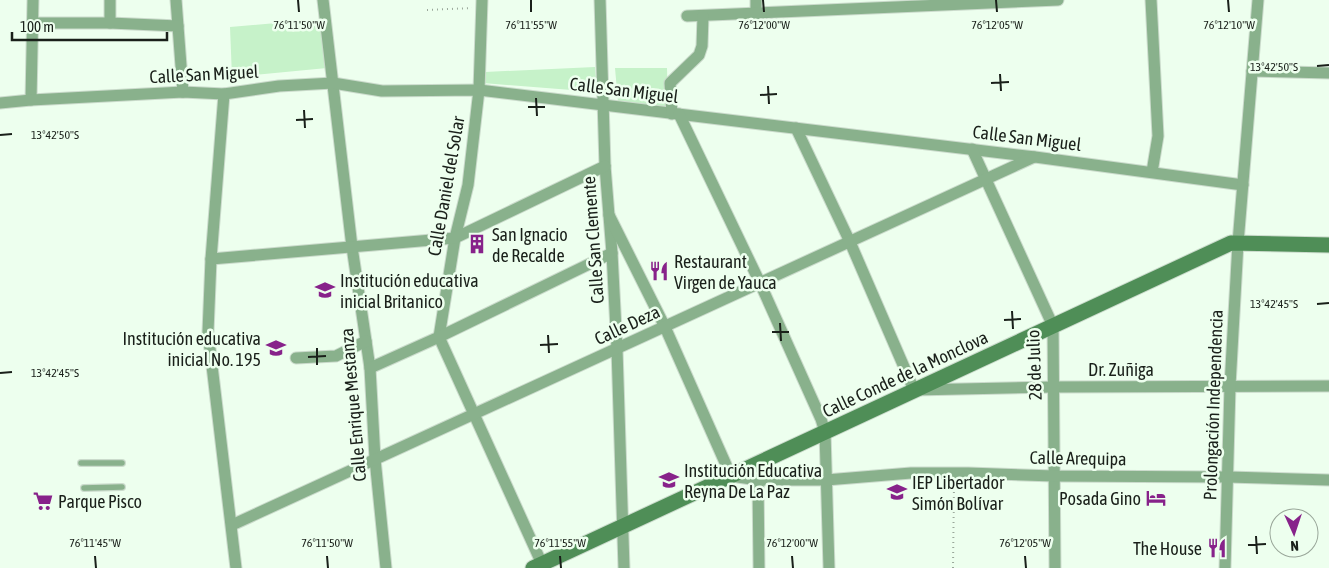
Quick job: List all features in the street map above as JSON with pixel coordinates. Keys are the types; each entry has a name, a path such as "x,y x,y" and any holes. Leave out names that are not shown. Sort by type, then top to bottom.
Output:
{"street":[{"path":"32,100 33,0"},
{"path":"110,0 110,23"},
{"path":"176,0 183,92"},
{"name":"Calle Enrique Mestanza","path":"323,0 352,247 370,368 375,459 386,568"},
{"name":"Calle San Clemente","path":"600,0 605,166 617,349 624,568"},
{"path":"756,0 756,14"},
{"path":"687,16 1058,0"},
{"path":"1151,0 1158,136 1152,172"},
{"name":"Prolongación Independencia","path":"1225,568 1230,386 1238,243 1258,0"},
{"name":"Calle Daniel del Solar","path":"439,337 454,238 468,185 479,90 481,4"},
{"path":"703,16 702,50 670,83 676,114 760,283 826,432 829,568"},
{"path":"33,23 110,23 178,26"},
{"path":"1252,71 1329,73"},
{"name":"Calle San Miguel","path":"0,103 183,92 224,94 279,86 333,83 382,91 479,90 1035,156 1243,185"},
{"path":"224,94 211,259 208,332 236,568"},
{"path":"796,128 850,242 914,390"},
{"name":"28 de Julio","path":"972,149 1053,326 1055,568"},
{"name":"Calle Deza","path":"232,525 1035,156"},
{"path":"211,259 454,238 605,166"},
{"path":"609,215 665,327 731,476"},
{"name":"Calle Conde de la Monclova","path":"538,566 1231,243 1329,245"},
{"path":"370,368 439,337 612,252"},
{"path":"439,337 538,566"},
{"path":"296,358 336,356 366,341"},
{"name":"Dr. Zuñiga","path":"914,390 1053,387 1329,386"},
{"name":"Calle Arequipa","path":"731,476 758,480 826,480 911,473 953,473 1329,480"},
{"path":"758,480 759,568"}],"lane":[{"path":"82,463 122,463"},
{"path":"84,488 122,487"}],"path":[{"path":"427,10 481,4"},
{"path":"953,473 953,568"}],"green space":[{"path":"321,19 327,68 232,77 230,27"},
{"path":"595,67 597,92 483,83 485,72"},
{"path":"615,68 667,68 668,107 618,102"}],"place":[{"name":"San Ignacio de Recalde","path":"477,244"},
{"name":"Restaurant Virgen de Yauca","path":"659,271"},
{"name":"Institución educativa inicial Britanico","path":"325,290"},
{"name":"Institución educativa inicial No. 195","path":"276,348"},
{"name":"Institución Educativa Reyna De La Paz","path":"669,480"},
{"name":"IEP Libertador Simón Bolívar","path":"897,492"},
{"name":"Posada Gino","path":"1156,498"},
{"name":"Parque Pisco","path":"43,501"},
{"name":"The House","path":"1217,548"}]}
